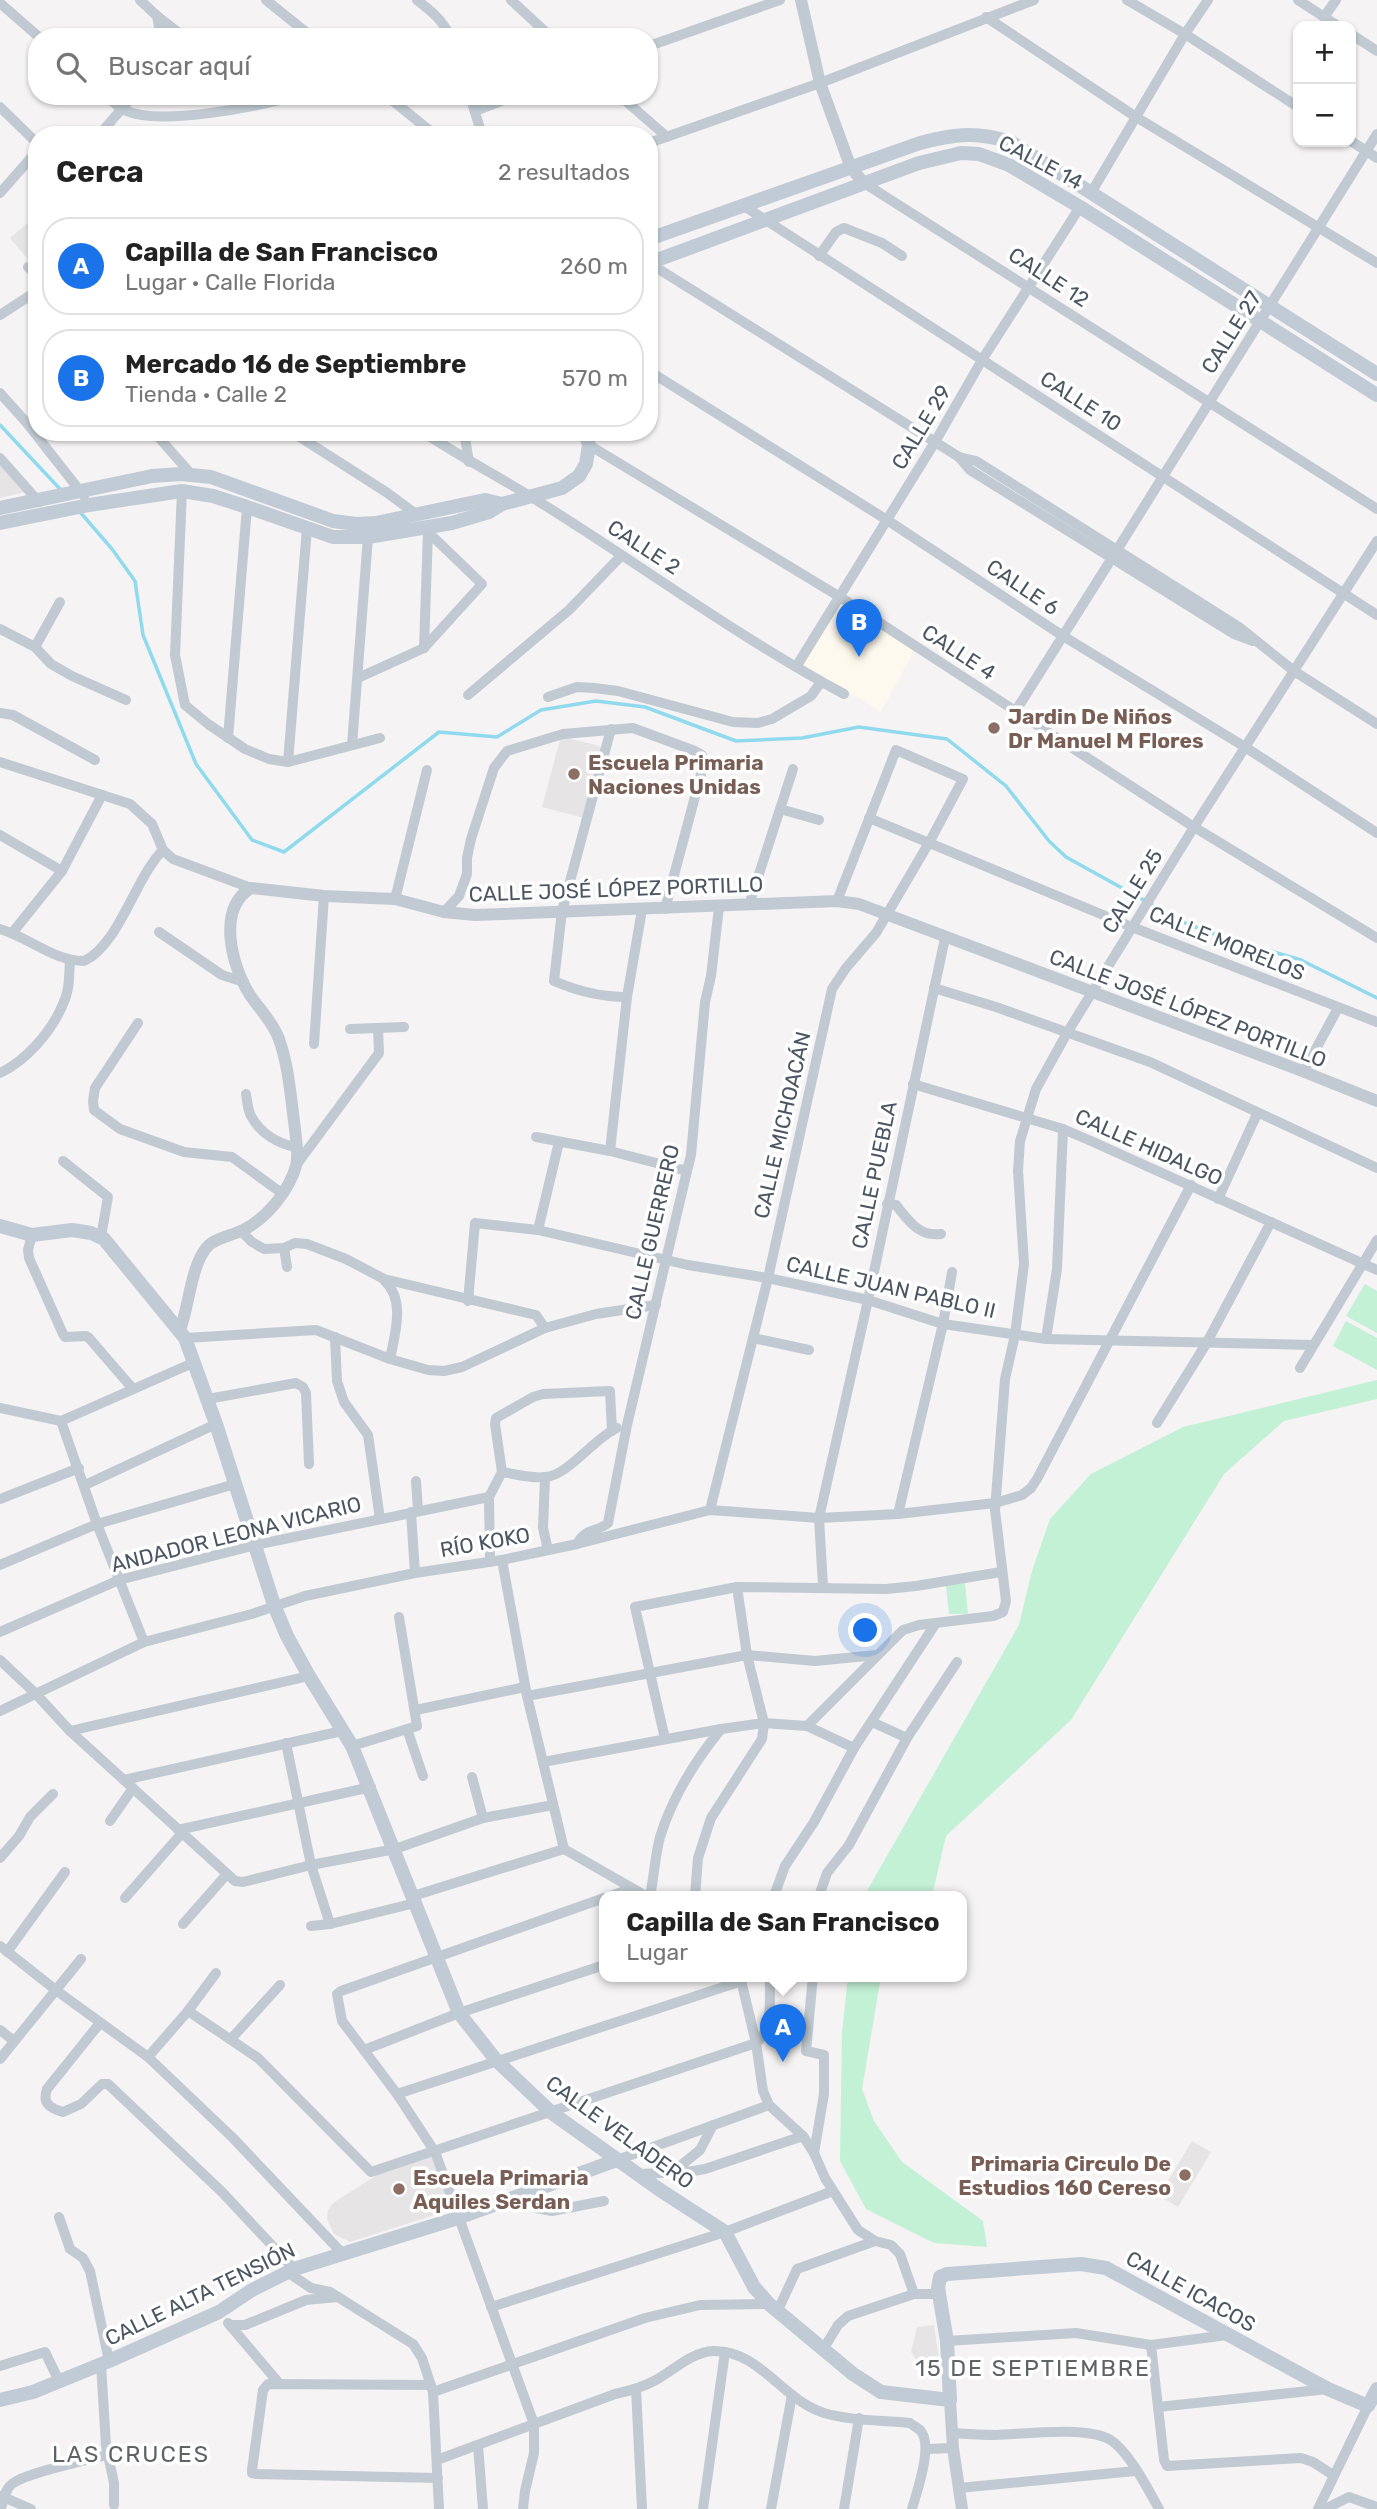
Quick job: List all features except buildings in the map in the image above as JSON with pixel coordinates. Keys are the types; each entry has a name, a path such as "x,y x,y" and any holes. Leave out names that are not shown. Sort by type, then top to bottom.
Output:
{"main road":[{"name":"CALLE 14","path":"658,236 942,137 965,133 989,135 1011,142 1377,374"},
{"name":"CALLE 14","path":"658,260 942,156 979,154 1009,165 1080,207 1377,395"},
{"path":"0,523 89,505 182,491 247,506 333,537 368,537 428,530 489,512 502,504 562,488 579,476 586,464 587,441"},
{"path":"0,508 152,476 191,474 211,477 333,521 356,524 376,523 485,500 502,504"},
{"path":"0,1226 32,1235 72,1230 101,1237"},
{"name":"CALLE VELADERO","path":"101,1237 182,1334 195,1362 274,1605 309,1676 352,1746 396,1849 435,1957 459,2013 496,2060 552,2113 617,2161 725,2232 754,2287 853,2374 881,2392 951,2405"},
{"name":"CALLE ALTA TENSIÓN","path":"0,2400 33,2392 105,2363 219,2312 252,2290 290,2271 458,2218 617,2161"},
{"name":"CALLE ICACOS","path":"939,2294 940,2277 947,2274 1081,2264 1106,2268 1328,2389 1368,2406"},
{"path":"939,2294 947,2341 951,2405"},
{"path":"1368,2406 1377,2389"}],"street":[{"path":"140,0 172,28"},
{"path":"266,0 301,28"},
{"path":"417,0 446,28"},
{"path":"511,0 541,28"},
{"path":"658,44 780,0"},
{"name":"CALLE 12","path":"801,0 820,83 851,168 864,183 1377,509"},
{"path":"658,140 820,83 1034,0"},
{"path":"1127,0 1293,104"},
{"path":"1091,193 1208,0"},
{"path":"1298,0 1330,21"},
{"path":"1324,17 1336,0"},
{"path":"0,3 28,28"},
{"path":"157,16 159,28"},
{"path":"986,17 1136,117 1377,263"},
{"path":"1356,37 1377,51"},
{"path":"117,105 123,110 156,116 219,113 256,105"},
{"path":"108,126 127,105"},
{"path":"398,105 423,126"},
{"path":"473,105 479,126"},
{"path":"475,111 491,105"},
{"path":"630,105 654,126"},
{"path":"0,107 28,135"},
{"path":"658,129 667,137"},
{"name":"CALLE 27","path":"1015,712 1377,134"},
{"path":"1356,145 1377,158"},
{"path":"0,193 28,161"},
{"name":"CALLE 10","path":"744,206 1377,615"},
{"name":"CALLE 29","path":"796,667 935,442 982,360 1080,207"},
{"path":"819,256 836,232 844,228 882,243 902,256"},
{"path":"658,269 959,457 976,461 1114,554 1239,627 1294,671 1377,724"},
{"path":"0,316 28,297"},
{"name":"CALLE 6","path":"658,377 1377,833"},
{"path":"0,394 28,424"},
{"path":"41,441 82,492 89,505"},
{"path":"162,441 191,474"},
{"path":"306,441 416,514"},
{"name":"CALLE 2","path":"436,441 469,463 532,497 796,667 844,694"},
{"path":"465,441 469,463"},
{"name":"CALLE 4","path":"590,441 840,597 1194,827 1377,937"},
{"path":"0,458 48,514"},
{"path":"182,491 175,627 177,678 185,705 245,749 269,759 288,762 380,738"},
{"path":"228,738 247,506"},
{"path":"288,762 307,528"},
{"path":"424,648 428,530"},
{"path":"359,678 424,648 482,584 428,530"},
{"path":"352,745 368,537"},
{"name":"CALLE 25","path":"936,1623 993,1616 1003,1612 1006,1601 996,1531 995,1503 1005,1379 1015,1335 1024,1264 1018,1171 1020,1141 1036,1089 1132,926 1377,541"},
{"path":"468,695 569,610 621,556"},
{"path":"35,647 60,602"},
{"path":"0,629 35,647 51,664 126,700"},
{"path":"548,696 577,687 618,691 733,722 758,723 772,719 811,696 821,682"},
{"path":"0,713 13,715 95,760"},
{"path":"444,912 459,896 467,874 471,839 495,768 508,751 563,734 633,728 695,751 702,755 704,763 665,909"},
{"path":"611,729 562,911 554,981 572,989 627,997"},
{"name":"CALLE MICHOACÁN","path":"710,1510 768,1278 832,989 876,933 963,779 896,750 869,818"},
{"path":"0,762 130,804 152,824 163,850 173,859 251,888"},
{"path":"749,905 793,769"},
{"path":"395,899 427,770"},
{"path":"13,932 62,871 102,794"},
{"path":"780,809 819,820"},
{"path":"837,901 869,818"},
{"name":"CALLE MORELOS","path":"869,818 1132,926 1377,1022"},
{"path":"0,835 62,871"},
{"path":"0,929 13,932 70,960 84,961 106,941 144,875 163,850"},
{"path":"251,888 236,904 230,926 231,941 244,982 279,1038 285,1060 297,1147 296,1165"},
{"name":"CALLE JOSÉ LÓPEZ PORTILLO","path":"251,888 324,896 395,899 444,912 475,915 837,901 859,904 1377,1101"},
{"path":"314,1044 324,896"},
{"name":"CALLE GUERRERO","path":"577,1544 584,1533 608,1523 627,1424 687,1171 705,1002 711,976 719,907"},
{"path":"610,1151 627,997 642,910"},
{"path":"159,932 222,975 244,982"},
{"name":"CALLE PUEBLA","path":"823,1587 819,1518 945,937"},
{"path":"0,1061 4,1071 15,1066 43,1037 64,1004 70,960"},
{"path":"934,988 996,1007 1150,1062 1377,1168"},
{"path":"1304,1071 1338,1008"},
{"path":"138,1023 95,1088 94,1110 105,1120 130,1134 197,1155 232,1157 283,1194"},
{"path":"350,1029 404,1027"},
{"path":"378,1028 379,1053 296,1165 283,1194 256,1223 209,1245 198,1260 182,1334 316,1330 390,1359 428,1370 444,1371 462,1367 545,1328 596,1314 656,1305"},
{"name":"CALLE HIDALGO","path":"913,1084 1063,1129 1363,1263"},
{"path":"246,1094 251,1115 260,1127 278,1142 297,1147"},
{"path":"1218,1199 1257,1114"},
{"path":"1046,1339 1056,1269 1063,1129"},
{"path":"536,1137 610,1151 687,1171"},
{"path":"538,1230 559,1142"},
{"path":"62,1161 108,1196 101,1237"},
{"name":"RÍO KOKO","path":"0,1712 144,1642 252,1614 305,1596 415,1573 502,1560 710,1510 819,1518 898,1514 995,1503 1022,1495 1031,1488 1191,1185"},
{"path":"887,1204 896,1205 913,1227 922,1232 941,1234"},
{"path":"1157,1423 1206,1344 1271,1222"},
{"name":"CALLE JUAN PABLO II","path":"468,1301 475,1223 538,1230 868,1300 943,1324 1015,1335 1046,1339 1313,1345"},
{"path":"241,1231 251,1242 264,1249 284,1248 295,1243 307,1244 346,1259 384,1279 536,1315 545,1328"},
{"path":"32,1235 29,1258 65,1337 89,1338 133,1389"},
{"path":"1300,1368 1377,1240"},
{"path":"284,1248 287,1267"},
{"path":"1363,1263 1377,1270"},
{"path":"898,1514 943,1324 952,1272"},
{"path":"384,1279 395,1292 397,1309 390,1359"},
{"path":"335,1337 337,1381 344,1402 368,1435 380,1519"},
{"path":"753,1338 809,1350"},
{"path":"0,1408 61,1421 195,1362"},
{"path":"208,1399 296,1383 303,1387 306,1393 309,1464"},
{"path":"489,1562 489,1497 502,1472 496,1418 533,1397 610,1391 612,1431"},
{"path":"61,1421 97,1524 144,1642"},
{"path":"85,1485 216,1424"},
{"path":"502,1472 545,1478 559,1474 612,1431 627,1424"},
{"path":"0,1499 79,1468"},
{"path":"545,1478 543,1528 548,1550"},
{"path":"415,1481 415,1573"},
{"path":"0,1565 97,1524 236,1484"},
{"name":"ANDADOR LEONA VICARIO","path":"0,1632 119,1580 255,1545 489,1497"},
{"path":"502,1560 526,1692 564,1849 638,1891"},
{"path":"665,1739 635,1607 737,1587 886,1589 1001,1572"},
{"path":"695,1891 698,1858 711,1818 762,1739 764,1723 747,1655 737,1587"},
{"path":"399,1617 415,1710 412,1728 423,1776"},
{"path":"807,1726 903,1630 936,1623"},
{"path":"776,1891 785,1866 814,1822 854,1748 936,1623"},
{"path":"415,1710 651,1674 747,1655 815,1661 877,1655"},
{"path":"0,1660 70,1731 231,1877 243,1882 311,1865 396,1849 483,1818 553,1805"},
{"path":"821,1891 827,1873 849,1845 907,1738 957,1662"},
{"path":"70,1731 309,1676"},
{"path":"872,1722 907,1738"},
{"path":"542,1762 764,1723 807,1726 854,1748"},
{"path":"352,1746 412,1728"},
{"path":"649,1891 660,1838 674,1803 704,1750 721,1729"},
{"path":"124,1780 342,1731"},
{"path":"286,1743 311,1865 330,1924"},
{"path":"472,1777 483,1818"},
{"path":"125,1898 180,1831 370,1787"},
{"path":"110,1821 133,1788"},
{"path":"0,1858 19,1836 30,1817 53,1794"},
{"path":"311,1926 330,1924 414,1899 564,1849"},
{"path":"65,1872 3,1949 57,1992 148,2057 233,2138 343,2255"},
{"path":"183,1924 231,1877"},
{"path":"624,1891 632,1888"},
{"path":"523,2509 534,2453 534,2424 513,2364 435,2152 397,2094 342,2021 337,1994 599,1900"},
{"path":"0,2059 57,1992 81,1959"},
{"path":"364,2050 459,2013 599,1967"},
{"path":"148,2057 188,2011 216,1973"},
{"path":"397,2094 732,1982"},
{"path":"742,1982 756,2043 763,2091 769,2105 803,2136 858,2230 875,2241 891,2245 900,2255 914,2294"},
{"path":"188,2011 258,2058 372,2172 756,2043 763,2038 768,2026 770,1982"},
{"path":"812,1982 806,2052 824,2055 824,2094 814,2153"},
{"path":"231,2039 279,1985"},
{"path":"100,2023 47,2089 47,2105 63,2112 81,2104 102,2084 108,2084 222,2192 290,2271 311,2288 330,2292 413,2344 422,2358 432,2389 439,2509"},
{"path":"0,2030 15,2041"},
{"path":"617,2161 769,2105"},
{"path":"674,2171 700,2150 713,2125"},
{"path":"638,2174 705,2169 803,2136"},
{"path":"491,2307 725,2232 833,2191"},
{"path":"518,2195 536,2208 552,2211 604,2202"},
{"path":"59,2217 70,2249 83,2258 90,2271 105,2363 107,2455 114,2483 114,2505"},
{"path":"438,2479 253,2473 263,2390 273,2383 432,2389 645,2318 700,2305 774,2307 797,2269 875,2241"},
{"path":"824,2348 838,2325 848,2316 914,2294 939,2294"},
{"path":"230,2325 245,2325 306,2300 338,2297"},
{"path":"219,2312 273,2383"},
{"path":"947,2341 1076,2333 1151,2345 1228,2335"},
{"path":"1151,2345 1164,2460 1167,2466 1301,2458 1331,2480"},
{"path":"0,2366 45,2352 59,2381"},
{"path":"437,2459 615,2394 636,2389 655,2381 698,2354 725,2352 741,2355 792,2395 825,2413 910,2423 920,2429 927,2449 912,2509"},
{"path":"703,2509 725,2352"},
{"path":"636,2389 642,2509"},
{"path":"1158,2407 1328,2389"},
{"path":"771,2509 792,2395"},
{"path":"951,2405 953,2448 962,2509"},
{"path":"1321,2508 1331,2480 1368,2406"},
{"path":"844,2509 859,2418"},
{"path":"952,2432 994,2435 1059,2432 1110,2440 1135,2470 1159,2509"},
{"path":"478,2445 483,2509"},
{"path":"927,2449 953,2448"},
{"path":"1,2509 2,2497 12,2484 25,2477 107,2455"},
{"path":"960,2488 1135,2470"},
{"path":"2,2497 31,2509"},
{"path":"1321,2508 1349,2497 1377,2507"}],"shaded area":[{"path":"28,223 28,259 10,238"},
{"path":"0,465 25,492 0,498"},
{"path":"841,601 914,651 881,712 803,664"},
{"name":"Escuela Primaria Naciones Unidas","path":"561,736 603,747 584,818 542,807"},
{"name":"Primaria Circulo De Estudios 160 Cereso","path":"1192,2141 1211,2152 1178,2207 1159,2196"},
{"name":"Escuela Primaria Aquiles Serdan","path":"432,2157 450,2210 350,2242 334,2234 327,2219 328,2210 333,2203 377,2175"},
{"path":"934,2325 940,2366 918,2362 911,2352 917,2327"}],"green space":[{"path":"1365,1284 1377,1291 1377,1333 1346,1316"},
{"path":"1346,1321 1377,1338 1377,1370 1333,1346"},
{"path":"1377,1380 1377,1399 1284,1421 1224,1474 1071,1720 946,1836 933,1891 867,1891 1019,1625 1032,1571 1050,1519 1091,1474 1183,1427"},
{"path":"965,1583 968,1614 949,1614 946,1585"},
{"path":"847,1982 880,1982 862,2089 874,2121 902,2162 983,2221 987,2247 934,2243 866,2209 840,2161 842,2033"}],"waterway":[{"path":"0,425 60,489"},
{"path":"80,512 135,581 143,635 196,764 252,840 284,852 439,732 497,737 541,710 596,701 645,707 736,741 802,738 859,727 947,739 1006,786 1049,841 1066,857 1187,924 1301,960 1377,998"}],"place":[{"name":"Mercado 16 de Septiembre","path":"859,657"},
{"name":"Jardin De Niños Dr Manuel M Flores","path":"994,728"},
{"name":"Escuela Primaria Naciones Unidas","path":"574,774"},
{"name":"Capilla de San Francisco","path":"783,2062"},
{"name":"Primaria Circulo De Estudios 160 Cereso","path":"1185,2175"},
{"name":"Escuela Primaria Aquiles Serdan","path":"399,2189"}],"district":[{"name":"15 DE SEPTIEMBRE","path":"1033,2368"},
{"name":"LAS CRUCES","path":"131,2454"}]}
